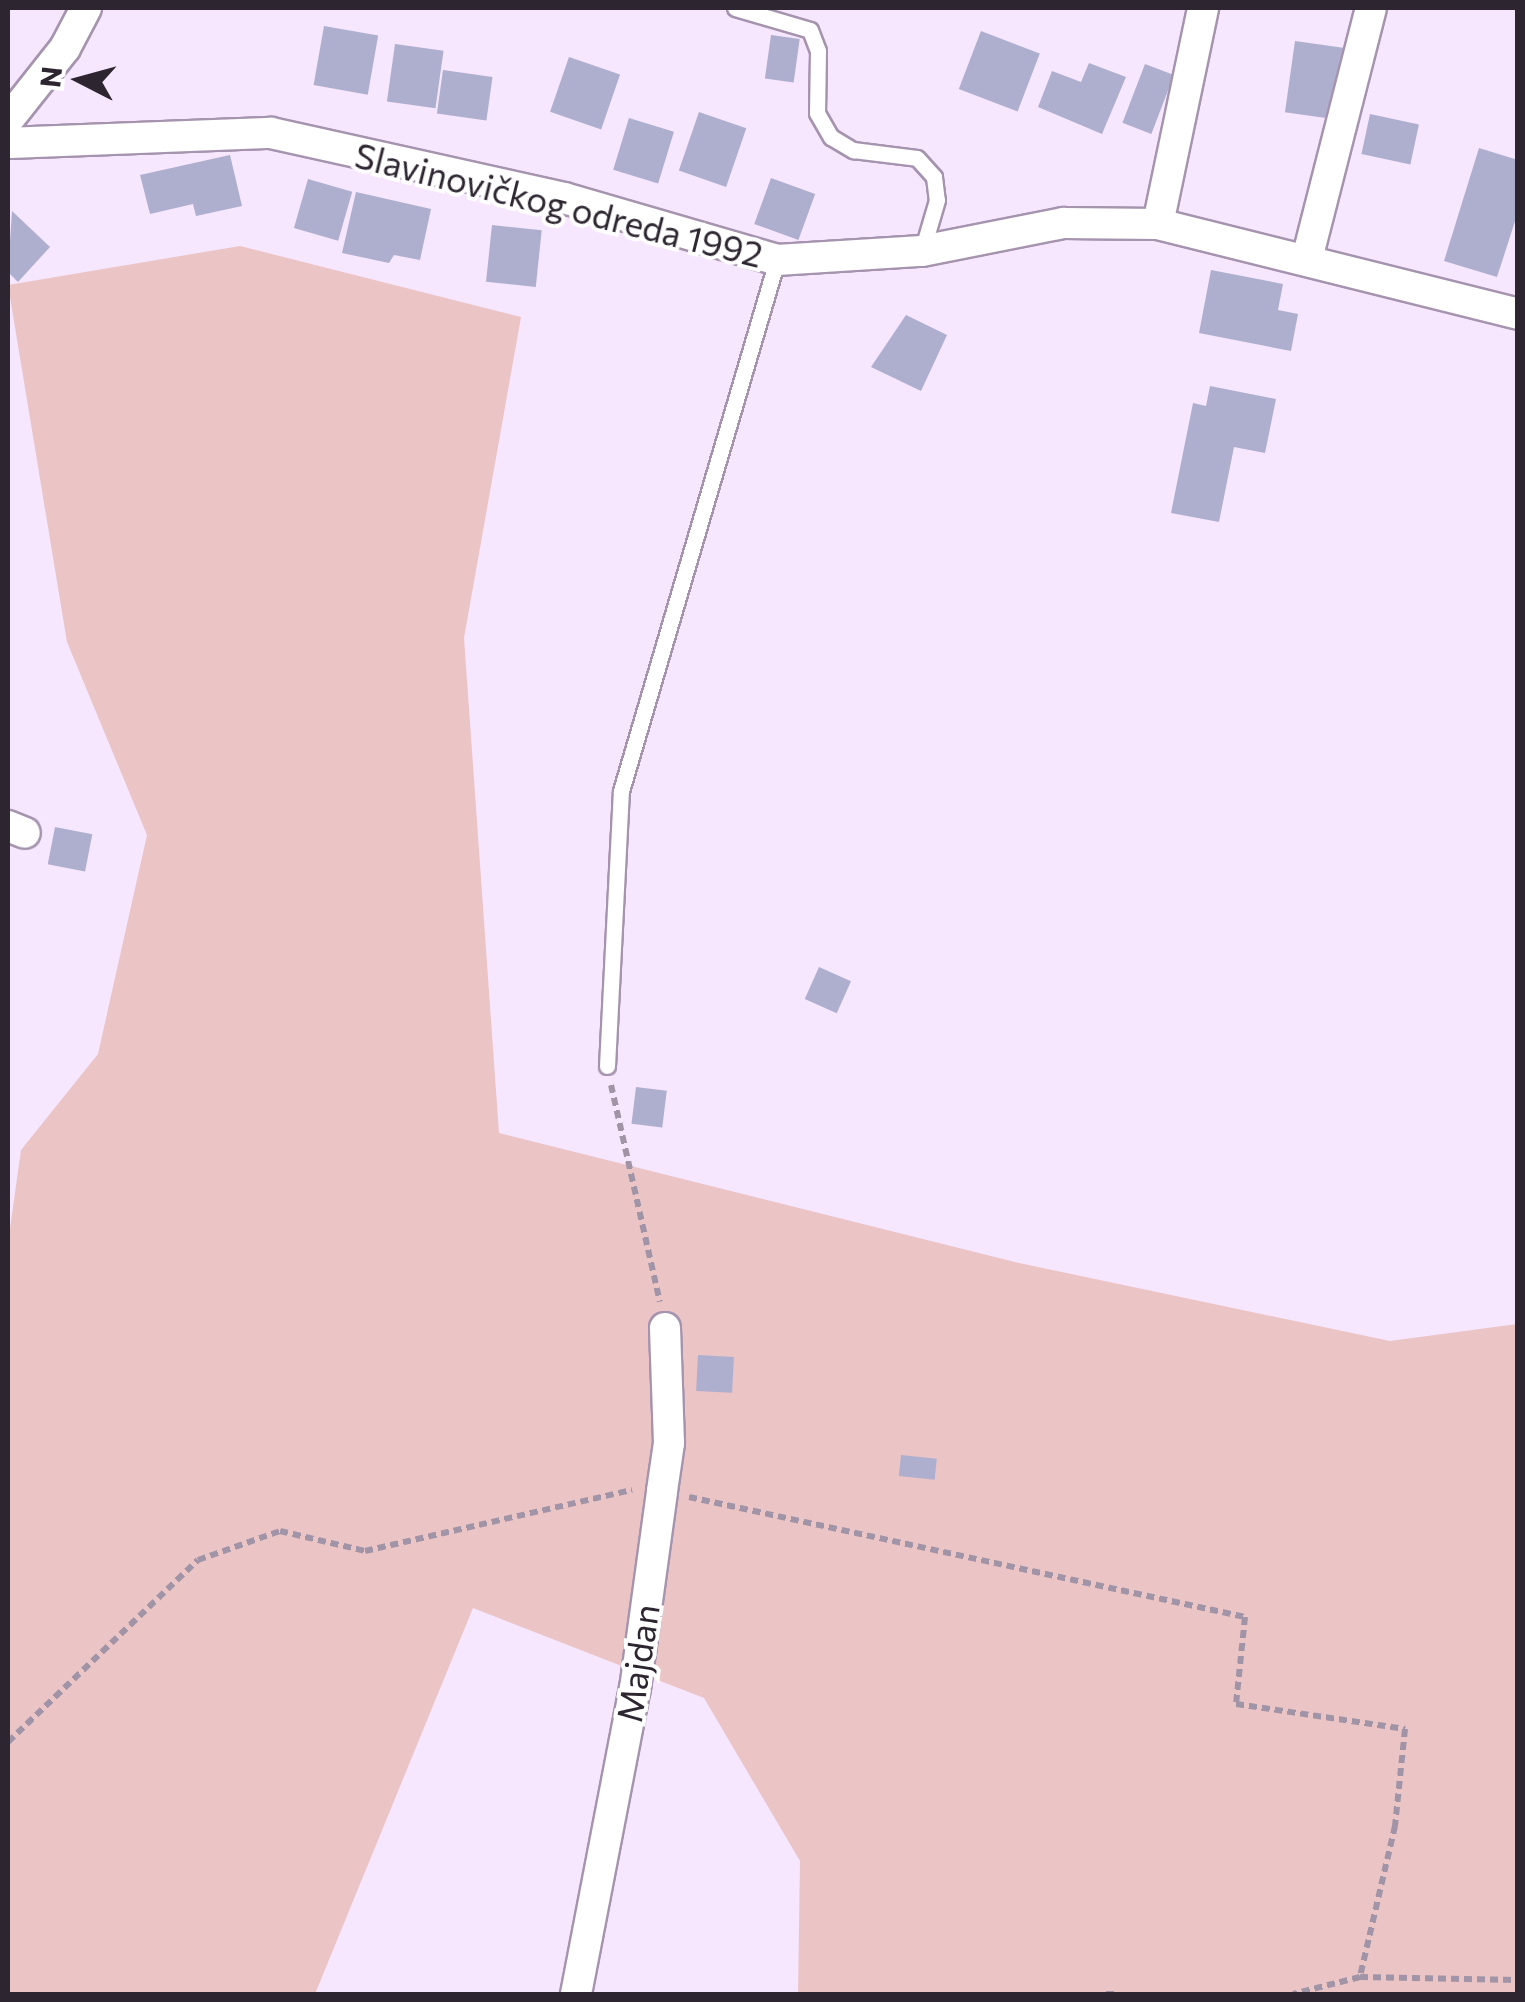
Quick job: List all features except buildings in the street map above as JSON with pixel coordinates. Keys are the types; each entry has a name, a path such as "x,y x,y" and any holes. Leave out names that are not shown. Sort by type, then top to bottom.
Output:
{"street":[{"path":"8,120 65,48 86,8"},
{"path":"1158,224 1203,8"},
{"path":"1308,260 1371,8"},
{"name":"Slavinovičkog odreda 1992","path":"8,143 270,133 564,198 778,260 922,252 1064,223 1158,224 1518,314"},
{"name":"Majdan","path":"576,1994 635,1689 662,1491 668,1444 664,1328"}],"lane":[{"path":"735,8 810,30 818,50 817,112 830,137 853,150 917,158 934,176 937,200 922,252"},
{"path":"607,1066 620,791 778,260"}],"path":[{"path":"607,1066 664,1328"},
{"path":"8,1742 198,1560 280,1531 366,1551 509,1522 620,1490 662,1491 1245,1618 1236,1704 1405,1729 1395,1826 1360,1978"},
{"path":"1293,1994 1360,1978 1518,1980"},
{"path":"1106,1994 1120,1994"}],"shaded area":[{"path":"240,246 521,317 464,638 499,1133 1019,1263 1390,1341 1517,1324 1517,1994 798,1994 800,1861 704,1698 473,1608 315,1994 8,1994 8,1243 21,1150 98,1054 147,835 67,642 8,285"}]}
